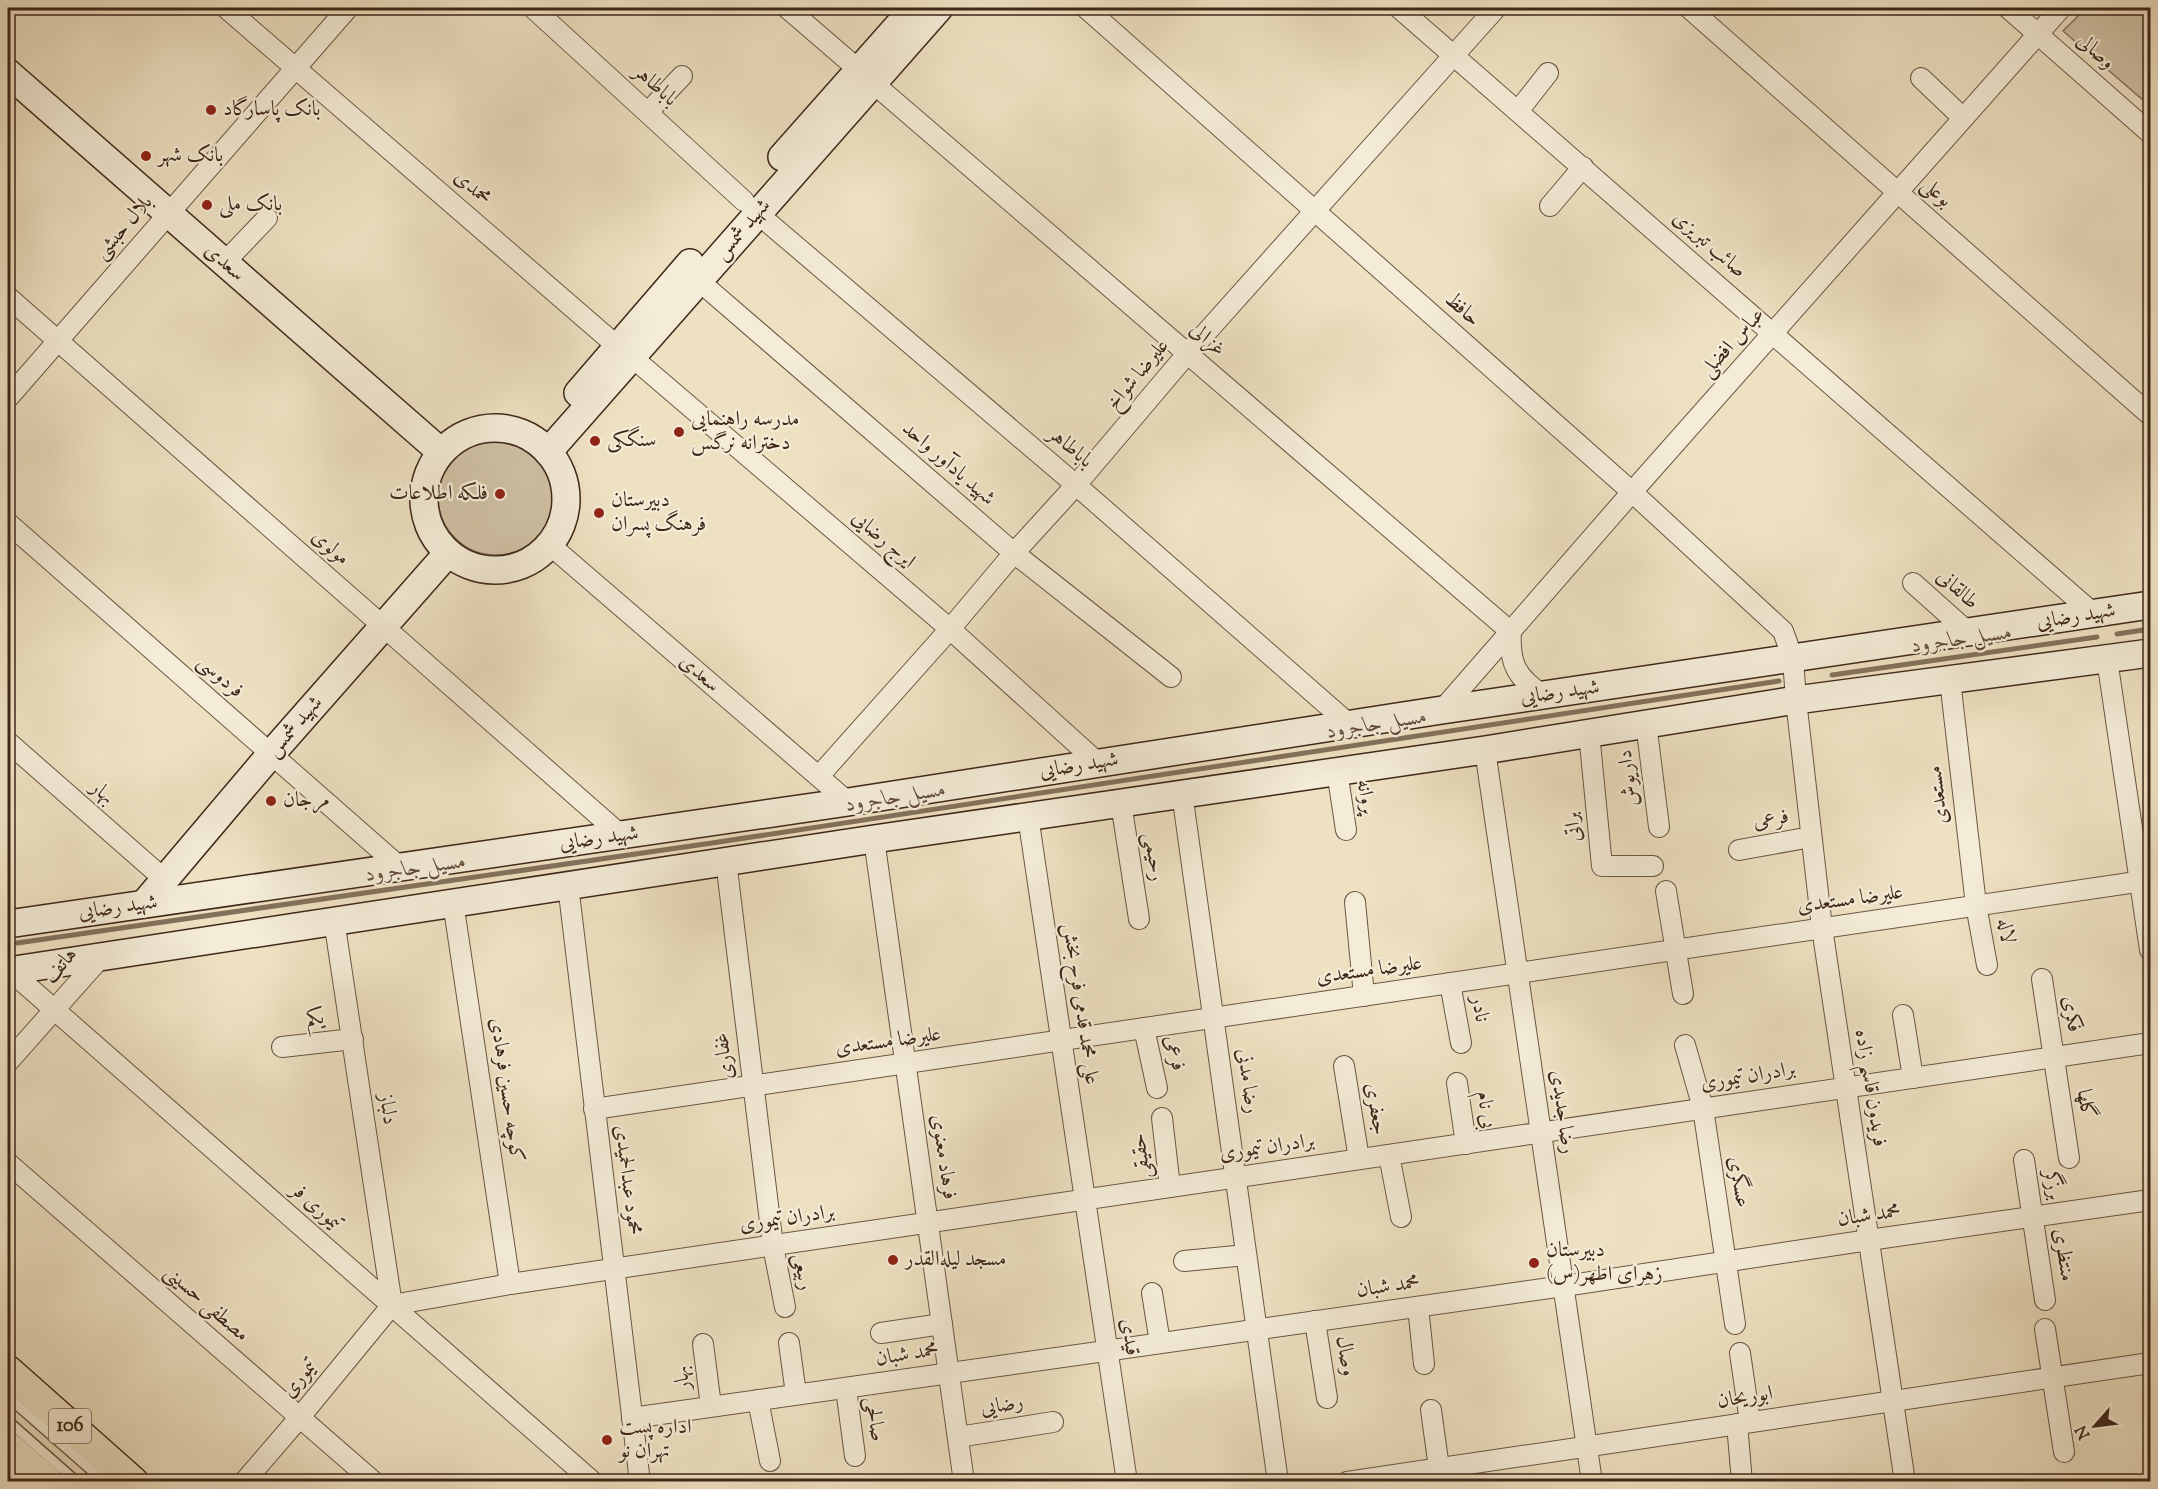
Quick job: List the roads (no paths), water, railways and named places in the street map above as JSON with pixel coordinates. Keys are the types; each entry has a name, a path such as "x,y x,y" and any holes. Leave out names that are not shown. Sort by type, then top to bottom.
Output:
{"main road":[{"name":"شهید شمس","path":"866,76 914,8"},
{"name":"شهید شمس","path":"543,447 866,76 939,8"},
{"name":"سعدی","path":"8,73 441,452"},
{"name":"شهید شمس","path":"625,352 699,281 750,207"},
{"path":"501,428 522,433 543,447 556,462 564,482 566,504 561,526 550,545 533,560 512,568 489,570 468,565 448,553 434,536 426,515 424,493 429,471 441,452 458,438 478,430 501,428"},
{"name":"شهید شمس","path":"144,904 271,754 448,553"},
{"name":"شهید رضایی","path":"8,924 622,836 1349,724 2151,605"},
{"name":"شهید رضایی","path":"8,970 1121,802 1485,750 1796,700 2151,653"},
{"name":"106","path":"8,1371 133,1482"},
{"name":"106","path":"8,1446 48,1482"}],"street":[{"name":"محمدی","path":"226,8 625,352"},
{"name":"بلال حبشی","path":"8,398 348,8"},
{"name":"باباطاهر","path":"533,8 750,207 1076,485 1349,724"},
{"name":"غزالی","path":"787,8 1511,632"},
{"name":"حافظ","path":"1086,8 1632,492 1783,631 1793,659 1796,700"},
{"name":"صائب تبریزی","path":"1399,8 1519,110 2094,614"},
{"name":"علیرضا شواخ","path":"819,776 1076,485 1187,354 1496,8"},
{"name":"بوعلی","path":"1689,8 2151,415"},
{"name":"وصالی","path":"2008,8 2151,133"},
{"name":"عباس افضلی","path":"1442,710 2061,8"},
{"path":"1519,110 1548,73"},
{"path":"648,112 682,76"},
{"path":"1921,78 1963,118"},
{"path":"1550,206 1583,166"},
{"path":"224,263 267,218"},
{"name":"شهید یادآور واحد","path":"699,281 1014,553 1171,677"},
{"name":"مولوی","path":"8,297 622,836"},
{"name":"ایرج رضایی","path":"625,352 950,629 1098,763"},
{"name":"فردوسی","path":"8,523 401,868"},
{"name":"سعدی","path":"550,545 849,802"},
{"name":"طالقانی","path":"1913,583 1969,633"},
{"path":"1511,632 1510,651 1516,669 1527,685 1543,695"},
{"path":"2107,660 2145,881 2151,950"},
{"name":"مستعدی","path":"1950,680 1976,905"},
{"name":"فریدون قاسم زاده","path":"1796,700 1822,928 1905,1482"},
{"name":"داریوش","path":"1646,723 1659,827"},
{"name":"براتی","path":"1589,733 1602,866 1653,866"},
{"name":"بهار","path":"8,742 164,879"},
{"name":"رضا جدیدی","path":"1485,750 1592,1482"},
{"name":"پروانه","path":"1337,771 1346,830"},
{"name":"رضا مدنی","path":"1182,794 1278,1482"},
{"name":"رحیمی","path":"1121,802 1139,919"},
{"name":"علی محمد قدمی فرح بخش","path":"1028,816 1085,1200"},
{"name":"فرعی","path":"1739,850 1811,837"},
{"name":"فرهاد معنوی","path":"874,839 964,1482"},
{"name":"غفاری","path":"726,861 773,1246"},
{"name":"علیرضا مستعدی","path":"594,1109 2145,881"},
{"name":"محمود عبدالحمیدی","path":"568,885 640,1482"},
{"path":"1666,891 1683,994"},
{"name":"کوچه حسین فرهادی","path":"453,902 510,1284"},
{"path":"1355,902 1364,996"},
{"name":"لاله","path":"1976,905 1987,965"},
{"name":"دلباز","path":"334,920 392,1305"},
{"name":"هاتف","path":"8,1062 102,956"},
{"name":"تیموری فر","path":"8,970 593,1482"},
{"name":"فکری","path":"2042,979 2053,1057"},
{"name":"نادر","path":"1450,983 1461,1043"},
{"path":"1903,1016 1913,1077"},
{"name":"فرعی","path":"1144,1028 1157,1088"},
{"name":"یکم","path":"282,1047 353,1039"},
{"name":"برادران تیموری","path":"392,1305 510,1284 2151,1042"},
{"name":"عسگری","path":"1685,1045 1703,1108 1735,1324"},
{"name":"گلها","path":"2053,1057 2069,1158"},
{"name":"جعفری","path":"1344,1066 1359,1159"},
{"name":"بی نام","path":"1457,1083 1466,1144"},
{"name":"حقیقی","path":"1161,1118 1170,1187"},
{"path":"1389,1155 1401,1217"},
{"name":"برزگر","path":"2024,1160 2033,1217"},
{"name":"مصطفی حسینی","path":"8,1163 374,1482"},
{"name":"قیدی","path":"1085,1200 1127,1482"},
{"name":"محمد شبان","path":"632,1418 2151,1200"},
{"name":"منتظری","path":"2033,1217 2045,1300"},
{"name":"ربیعی","path":"773,1246 785,1307"},
{"path":"1184,1261 1246,1255"},
{"path":"1152,1293 1160,1343"},
{"name":"تیموری","path":"244,1482 392,1305"},
{"path":"1418,1307 1424,1364"},
{"name":"وصال","path":"1315,1321 1327,1398"},
{"path":"881,1333 942,1324"},
{"path":"2045,1329 2064,1452"},
{"path":"789,1343 796,1394"},
{"name":"بهار","path":"704,1344 711,1406"},
{"path":"1740,1353 1743,1423 1742,1482"},
{"name":"ابوریحان","path":"1347,1482 2151,1363"},
{"name":"صالحی","path":"846,1389 855,1456"},
{"path":"758,1400 770,1461"},
{"path":"1431,1410 1439,1468"},
{"name":"رضایی","path":"958,1437 1053,1422"}],"lane":[{"path":"8,1397 105,1482"},
{"path":"8,1421 77,1482"}],"waterway":[{"name":"مسیل جاجرود","path":"2117,634 2150,629"},
{"name":"مسیل جاجرود","path":"1832,675 2097,637"},
{"name":"مسیل جاجرود","path":"17,943 712,843 1779,681"}],"place":[{"name":"بانک پاسارگاد","path":"211,110"},
{"name":"بانک شهر","path":"146,156"},
{"name":"بانک ملی","path":"207,205"},
{"name":"مدرسه راهنمایی دخترانه نرگس","path":"679,432"},
{"name":"سنگکی","path":"595,441"},
{"name":"فلکه اطلاعات","path":"500,494"},
{"name":"دبیرستان فرهنگ پسران","path":"599,513"},
{"name":"مرجان","path":"271,801"},
{"name":"مسجد لیله‌القدر","path":"893,1260"},
{"name":"دبیرستان زهرای اطهر(س)","path":"1534,1263"},
{"name":"اداره پست تهران نو","path":"607,1440"}]}
